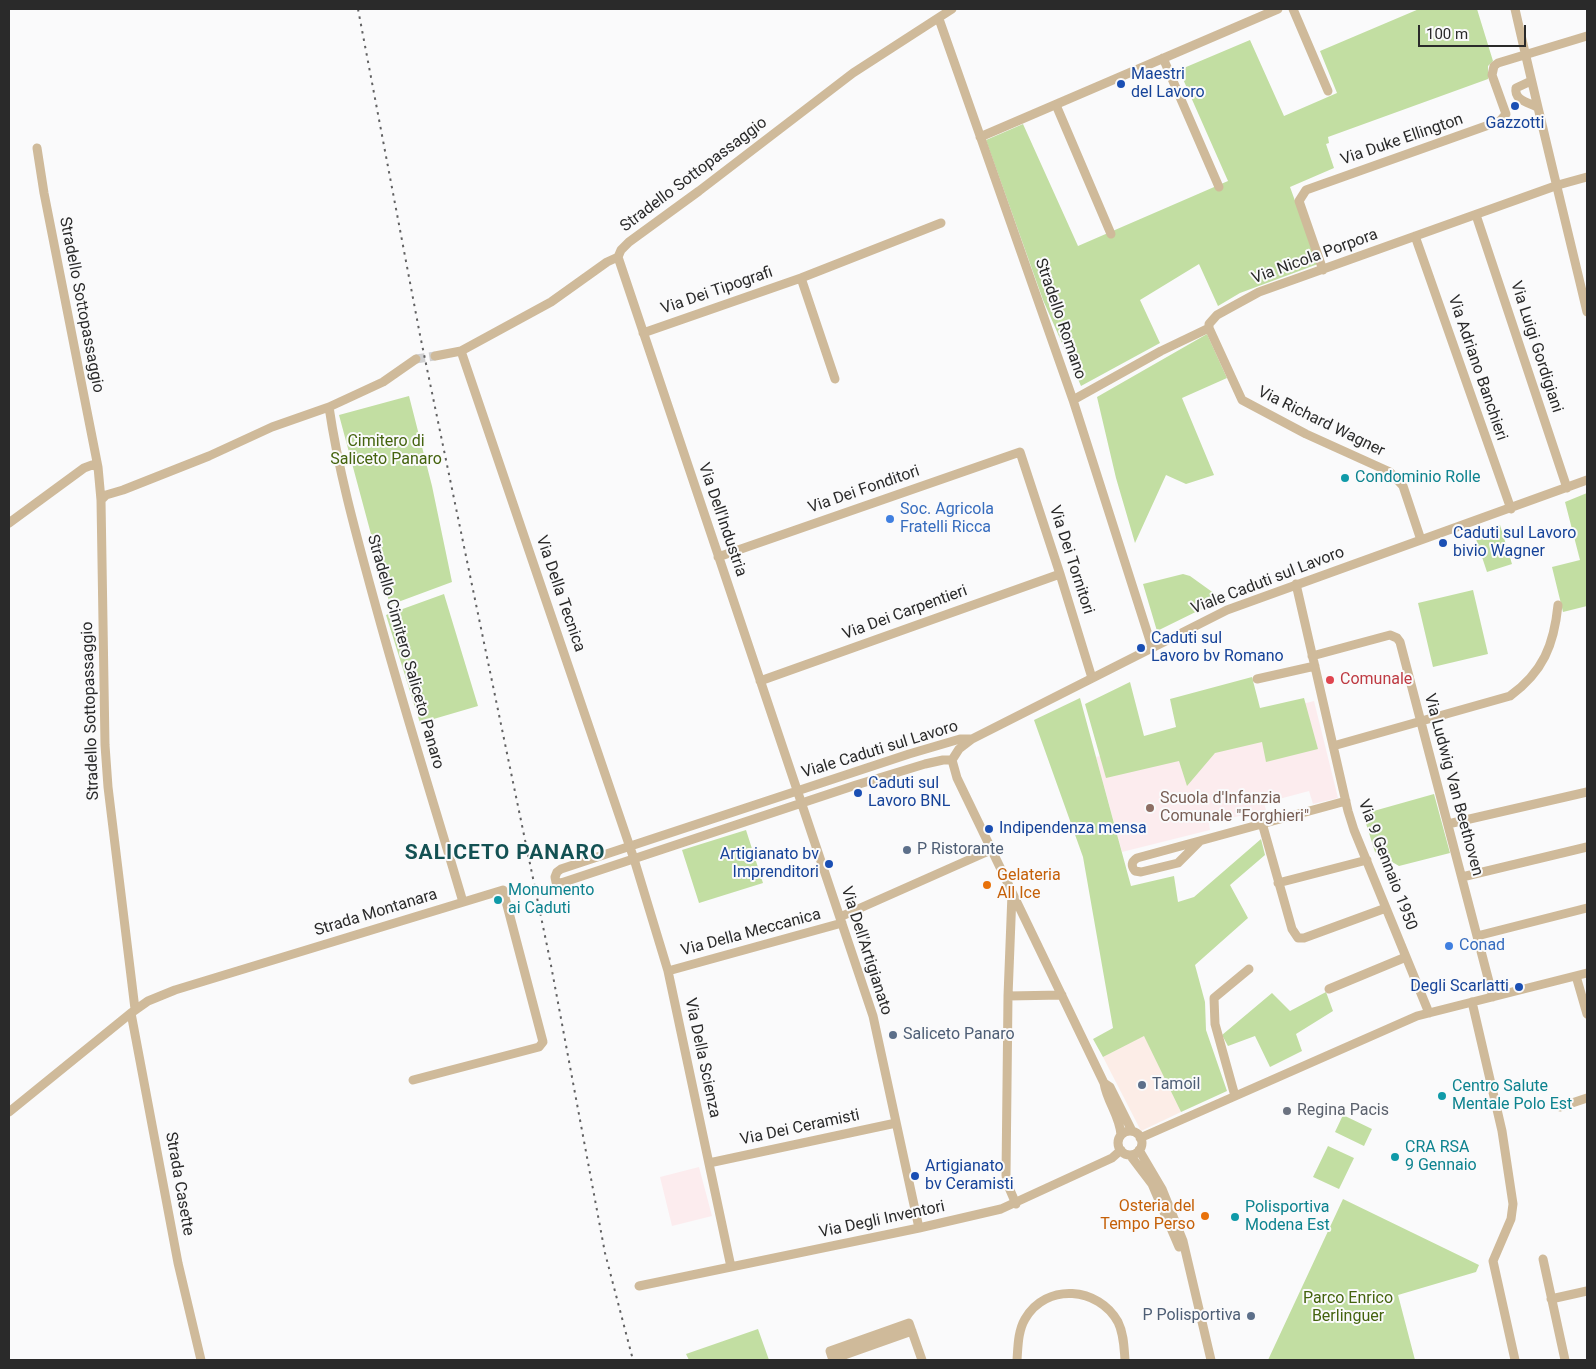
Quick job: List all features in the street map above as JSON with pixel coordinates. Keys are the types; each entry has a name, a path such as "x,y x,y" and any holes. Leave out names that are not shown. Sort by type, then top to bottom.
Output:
{"street":[{"path":"939,18 952,9"},
{"path":"980,137 1278,9"},
{"path":"1293,9 1328,91"},
{"path":"1515,9 1536,106 1558,185 1587,312"},
{"name":"Stradello Romano","path":"939,18 1073,400 1152,647"},
{"name":"Stradello Sottopassaggio","path":"435,356 462,351 550,302 607,262 618,258 621,250 629,242 853,73 939,18"},
{"path":"1525,55 1587,36"},
{"name":"Via Duke Ellington","path":"1323,270 1299,201 1303,193 1309,189 1500,121 1506,114 1492,75 1492,68 1498,63 1525,55"},
{"path":"1163,58 1219,187"},
{"path":"1531,81 1516,88 1516,96 1536,106"},
{"path":"1056,105 1111,234"},
{"name":"Stradello Sottopassaggio","path":"36,148 98,467 101,500 105,745 133,1011"},
{"name":"Via Nicola Porpora","path":"1073,400 1160,351 1209,328 1209,324 1217,315 1259,292 1558,185 1587,177"},
{"name":"Via Luigi Gordigiani","path":"1476,215 1567,488"},
{"name":"Via Dei Tipografi","path":"643,333 801,278 941,223"},
{"name":"Via Adriano Banchieri","path":"1415,236 1511,509"},
{"name":"Via Dell'Industria","path":"618,258 798,791"},
{"path":"801,278 835,379"},
{"name":"Via Richard Wagner","path":"1209,328 1242,400 1306,434 1390,472 1403,486 1421,540"},
{"name":"Via Della Tecnica","path":"462,351 629,846"},
{"path":"101,500 106,495 209,456 272,427 329,407 384,382 416,359"},
{"name":"Stradello Cimitero Saliceto Panaro","path":"329,407 332,432 350,512 391,661 463,902"},
{"name":"Via Dei Fonditori","path":"718,557 1020,452"},
{"name":"Via Dei Tornitori","path":"1020,452 1092,678"},
{"path":"9,523 88,466 98,467"},
{"name":"Viale Caduti sul Lavoro","path":"972,739 951,741 561,869 555,877 556,882 561,883 856,784 925,764 952,760 959,749 972,739 1227,610 1587,480"},
{"name":"Via Dei Carpentieri","path":"760,681 1060,574"},
{"name":"Via 9 Gennaio 1950","path":"1296,584 1354,830 1429,1013"},
{"path":"1333,746 1510,696 1536,673 1545,657 1552,641 1558,605"},
{"name":"Via Ludwig Van Beethoven","path":"1312,656 1390,635 1400,642 1493,997"},
{"path":"1257,679 1315,666"},
{"path":"952,760 957,778 1104,1083 1119,1122 1121,1135 1118,1144 1120,1150 1130,1155 1146,1175 1156,1193 1193,1279"},
{"name":"Viale Caduti sul Lavoro","path":"798,791 801,803"},
{"path":"1448,824 1587,792"},
{"path":"1198,842 1178,863 1141,872 1135,872 1133,868 1133,860 1136,858 1346,801"},
{"name":"Via Dell'Artigianato","path":"801,803 872,1016 919,1228"},
{"path":"1262,823 1292,929 1298,938 1304,938 1386,908"},
{"path":"629,846 634,859"},
{"path":"1462,877 1587,847"},
{"name":"Via Della Meccanica","path":"668,971 841,920 991,850"},
{"name":"Via Della Scienza","path":"634,859 668,971 731,1267"},
{"path":"1278,883 1367,860"},
{"name":"Strada Montanara","path":"9,1112 133,1011 148,1001 175,990 503,890 543,1042 539,1047 413,1080"},
{"path":"1012,892 1008,996 1006,1175 1007,1183 1016,1204"},
{"path":"1477,936 1587,908"},
{"name":"Via 9 Gennaio 1950","path":"1328,990 1406,957"},
{"path":"1235,1096 1215,1024 1214,998 1248,968"},
{"path":"1140,1138 1399,1023 1429,1013 1587,973"},
{"path":"1576,976 1587,1014"},
{"path":"1008,996 1062,995"},
{"path":"1472,1002 1502,1131 1513,1204 1512,1219 1493,1262 1515,1360"},
{"name":"Strada Casette","path":"133,1011 178,1263 201,1360"},
{"path":"1104,1083 1110,1087 1132,1132 1140,1138 1139,1150 1130,1155"},
{"path":"1560,1107 1587,1098"},
{"name":"Via Dei Ceramisti","path":"709,1163 896,1123"},
{"path":"1121,1135 1126,1132 1132,1132"},
{"name":"Via Degli Inventori","path":"638,1286 919,1228 1001,1209 1016,1204 1112,1158 1120,1150"},
{"path":"1139,1150 1162,1189 1176,1221 1193,1279 1211,1360"},
{"path":"1543,1259 1565,1360"},
{"path":"1551,1299 1587,1291"},
{"path":"1017,1360 1020,1333 1029,1313 1046,1299 1055,1295 1074,1293 1091,1297 1112,1313 1122,1333 1125,1360"},
{"path":"832,1357 910,1327 922,1360"}],"shaded area":[{"path":"1314,701 1338,798 1313,804 1309,791 1264,803 1266,810 1209,823 1210,830 1122,852 1096,757"},
{"name":"Tamoil","path":"1144,1035 1181,1112 1141,1131 1103,1057"},
{"path":"699,1167 712,1216 672,1226 660,1177"}],"green space":[{"path":"1419,9 1477,9 1493,61 1488,66 1488,79 1328,137 1329,143 1326,144 1334,168 1290,187 1318,264 1240,293 1218,306 1199,264 1140,300 1160,343 1081,386 1043,300 986,140 1023,124 1078,246 1228,181 1179,70 1250,40 1284,116 1337,93 1320,51"},
{"path":"1207,334 1227,378 1182,398 1214,475 1186,484 1166,475 1135,543 1116,478 1097,397"},
{"name":"Cimitero di Saliceto Panaro","path":"409,396 432,486 452,582 390,605 339,415"},
{"path":"1587,493 1587,606 1563,612 1552,567 1580,560 1565,502"},
{"path":"1500,525 1512,564 1487,572 1474,533"},
{"path":"1183,574 1190,576 1222,599 1157,631 1143,584"},
{"path":"1473,590 1488,654 1433,667 1418,603"},
{"path":"444,594 478,706 420,723 386,615"},
{"path":"1252,677 1260,708 1304,698 1318,749 1266,762 1262,742 1215,753 1187,786 1179,761 1106,778 1085,704 1130,682 1144,736 1176,727 1170,699"},
{"path":"1080,698 1131,886 1174,876 1178,902 1194,897 1261,839 1265,855 1230,885 1248,918 1195,965 1205,1002 1206,1030 1227,1091 1181,1112 1144,1036 1103,1057 1093,1039 1113,1028 1083,857 1034,720"},
{"path":"1434,794 1450,853 1399,866 1375,852 1363,814"},
{"path":"746,830 763,883 699,903 682,850"},
{"path":"1326,992 1333,1011 1296,1034 1302,1051 1270,1067 1255,1036 1228,1046 1222,1035 1272,993 1290,1011"},
{"path":"1343,1115 1372,1129 1364,1146 1335,1132"},
{"path":"1328,1146 1354,1158 1339,1189 1313,1177"},
{"name":"Parco Enrico Berlinguer","path":"1343,1199 1479,1265 1476,1272 1398,1295 1415,1360 1268,1360"},
{"path":"758,1329 769,1360 689,1360 686,1354"}],"tunnel":[{"path":"416,359 435,356"}],"railway":[{"path":"358,9 420,335 550,960 605,1253 633,1360"}],"place":[{"name":"Maestri del Lavoro","path":"1121,84"},
{"name":"Gazzotti","path":"1515,106"},
{"name":"Condominio Rolle","path":"1345,478"},
{"name":"Soc. Agricola Fratelli Ricca","path":"890,519"},
{"name":"Caduti sul Lavoro bivio Wagner","path":"1443,543"},
{"name":"Caduti sul Lavoro bv Romano","path":"1141,648"},
{"name":"Comunale","path":"1330,680"},
{"name":"Caduti sul Lavoro BNL","path":"858,793"},
{"name":"Scuola d'Infanzia Comunale \"Forghieri\"","path":"1150,808"},
{"name":"Indipendenza mensa","path":"989,829"},
{"name":"P Ristorante","path":"907,850"},
{"name":"Artigianato bv Imprenditori","path":"829,864"},
{"name":"Gelateria All Ice","path":"987,885"},
{"name":"Monumento ai Caduti","path":"498,900"},
{"name":"Conad","path":"1449,946"},
{"name":"Degli Scarlatti","path":"1519,987"},
{"name":"Saliceto Panaro","path":"893,1035"},
{"name":"Tamoil","path":"1142,1085"},
{"name":"Centro Salute Mentale Polo Est","path":"1442,1096"},
{"name":"Regina Pacis","path":"1287,1111"},
{"name":"CRA RSA 9 Gennaio","path":"1395,1157"},
{"name":"Artigianato bv Ceramisti","path":"915,1176"},
{"name":"Osteria del Tempo Perso","path":"1205,1216"},
{"name":"Polisportiva Modena Est","path":"1235,1217"},
{"name":"P Polisportiva","path":"1251,1316"}],"district":[{"name":"SALICETO PANARO","path":"505,854"}]}
